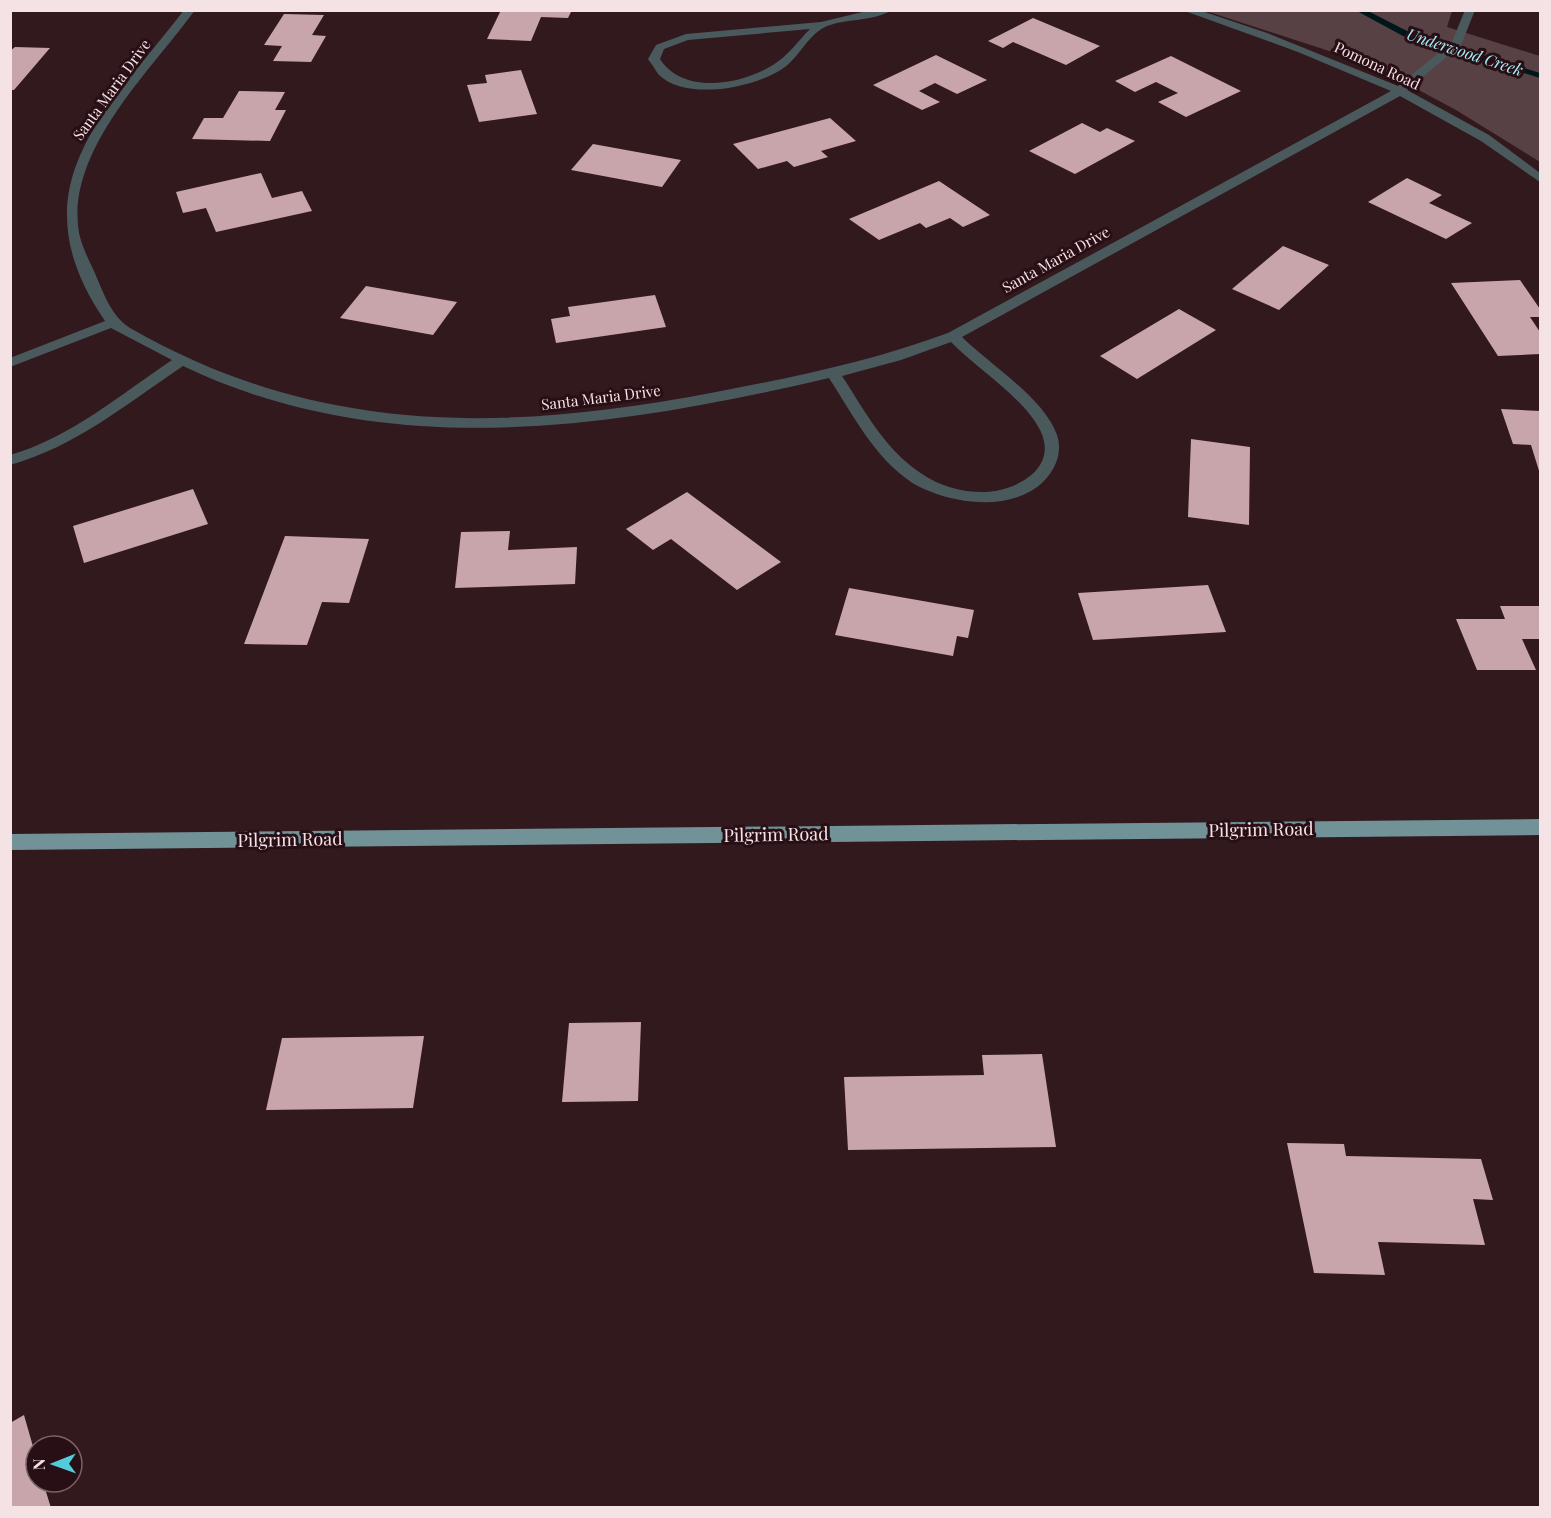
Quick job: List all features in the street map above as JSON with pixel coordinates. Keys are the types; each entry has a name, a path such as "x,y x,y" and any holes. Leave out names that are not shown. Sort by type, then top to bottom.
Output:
{"main road":[{"name":"Pilgrim Road","path":"10,842 1540,827"}],"street":[{"name":"Santa Maria Drive","path":"190,10 101,128 84,157 76,184 73,233 81,257 114,322 182,360 240,387 365,416 433,423 507,424 626,414 880,362 953,336 1398,92 1449,49 1470,10"},
{"path":"821,25 808,35 793,56 775,69 743,81 705,87 672,81 658,70 654,59 660,47 686,37 821,25 888,10"},
{"name":"Pomona Road","path":"1186,10 1321,57 1398,92 1486,139 1540,178"},
{"path":"10,363 114,322"},
{"path":"833,373 884,449 916,478 942,492 984,497 1021,490 1044,473 1052,458 1049,433 1027,405 973,358 953,336"},
{"path":"10,460 35,453 72,434 182,360"}],"shaded area":[{"path":"1206,11 1452,11 1447,27 1540,56 1540,162 1456,110 1372,65"}],"building":[{"path":"501,10 572,10 568,18 541,17 531,41 487,39"},
{"path":"284,14 324,15 312,35 326,36 311,62 273,61 282,46 264,45"},
{"path":"1033,18 1100,46 1066,65 1013,42 1003,48 988,41"},
{"path":"15,47 50,48 14,90 10,90 10,51"},
{"path":"936,55 987,80 957,94 935,83 919,91 940,102 922,110 873,85"},
{"path":"1171,56 1241,91 1186,117 1158,102 1178,93 1156,82 1135,92 1115,81"},
{"path":"521,70 537,114 479,122 467,85 487,83 485,75"},
{"path":"239,91 285,92 275,110 286,110 270,141 192,139 204,118 223,118"},
{"path":"830,118 856,141 821,151 828,157 794,167 787,161 758,169 733,144"},
{"path":"1082,123 1100,132 1107,128 1135,141 1075,174 1029,151"},
{"path":"593,144 681,160 662,187 571,170"},
{"path":"261,173 272,198 302,191 312,211 216,232 206,208 183,213 176,192"},
{"path":"1407,178 1442,195 1429,203 1472,223 1446,239 1368,202"},
{"path":"939,181 990,215 963,227 950,218 926,228 920,223 879,240 849,219"},
{"path":"1283,246 1329,265 1279,310 1232,289"},
{"path":"1520,280 1540,309 1540,317 1530,317 1540,332 1540,354 1498,356 1451,283"},
{"path":"366,286 457,302 433,335 340,318"},
{"path":"655,295 666,327 556,343 551,319 570,316 568,307"},
{"path":"1179,309 1216,330 1137,379 1100,356"},
{"path":"1501,409 1540,411 1540,474 1531,445 1513,444"},
{"path":"1191,439 1250,447 1249,525 1188,517"},
{"path":"193,489 208,524 84,563 73,526"},
{"path":"687,492 781,562 737,590 671,539 653,550 626,529"},
{"path":"510,531 508,550 577,547 575,584 455,588 461,532"},
{"path":"285,536 369,539 349,603 322,602 307,645 244,644"},
{"path":"1208,585 1226,632 1093,640 1078,593"},
{"path":"849,588 974,610 968,638 957,636 953,656 835,635"},
{"path":"1500,606 1540,606 1540,639 1522,639 1536,670 1477,670 1456,619 1505,619"},
{"path":"641,1022 638,1101 562,1102 569,1023"},
{"path":"424,1036 413,1108 266,1110 282,1038"},
{"path":"1042,1054 1056,1147 848,1150 844,1077 984,1075 982,1055"},
{"path":"1287,1143 1344,1144 1346,1156 1481,1159 1493,1200 1473,1199 1485,1245 1378,1242 1385,1275 1314,1273"},
{"path":"24,1415 29,1434 24,1434 24,1494 47,1494 51,1508 10,1508 10,1423"}],"waterway":[{"name":"Underwood Creek","path":"1359,10 1406,34 1540,76"}]}
